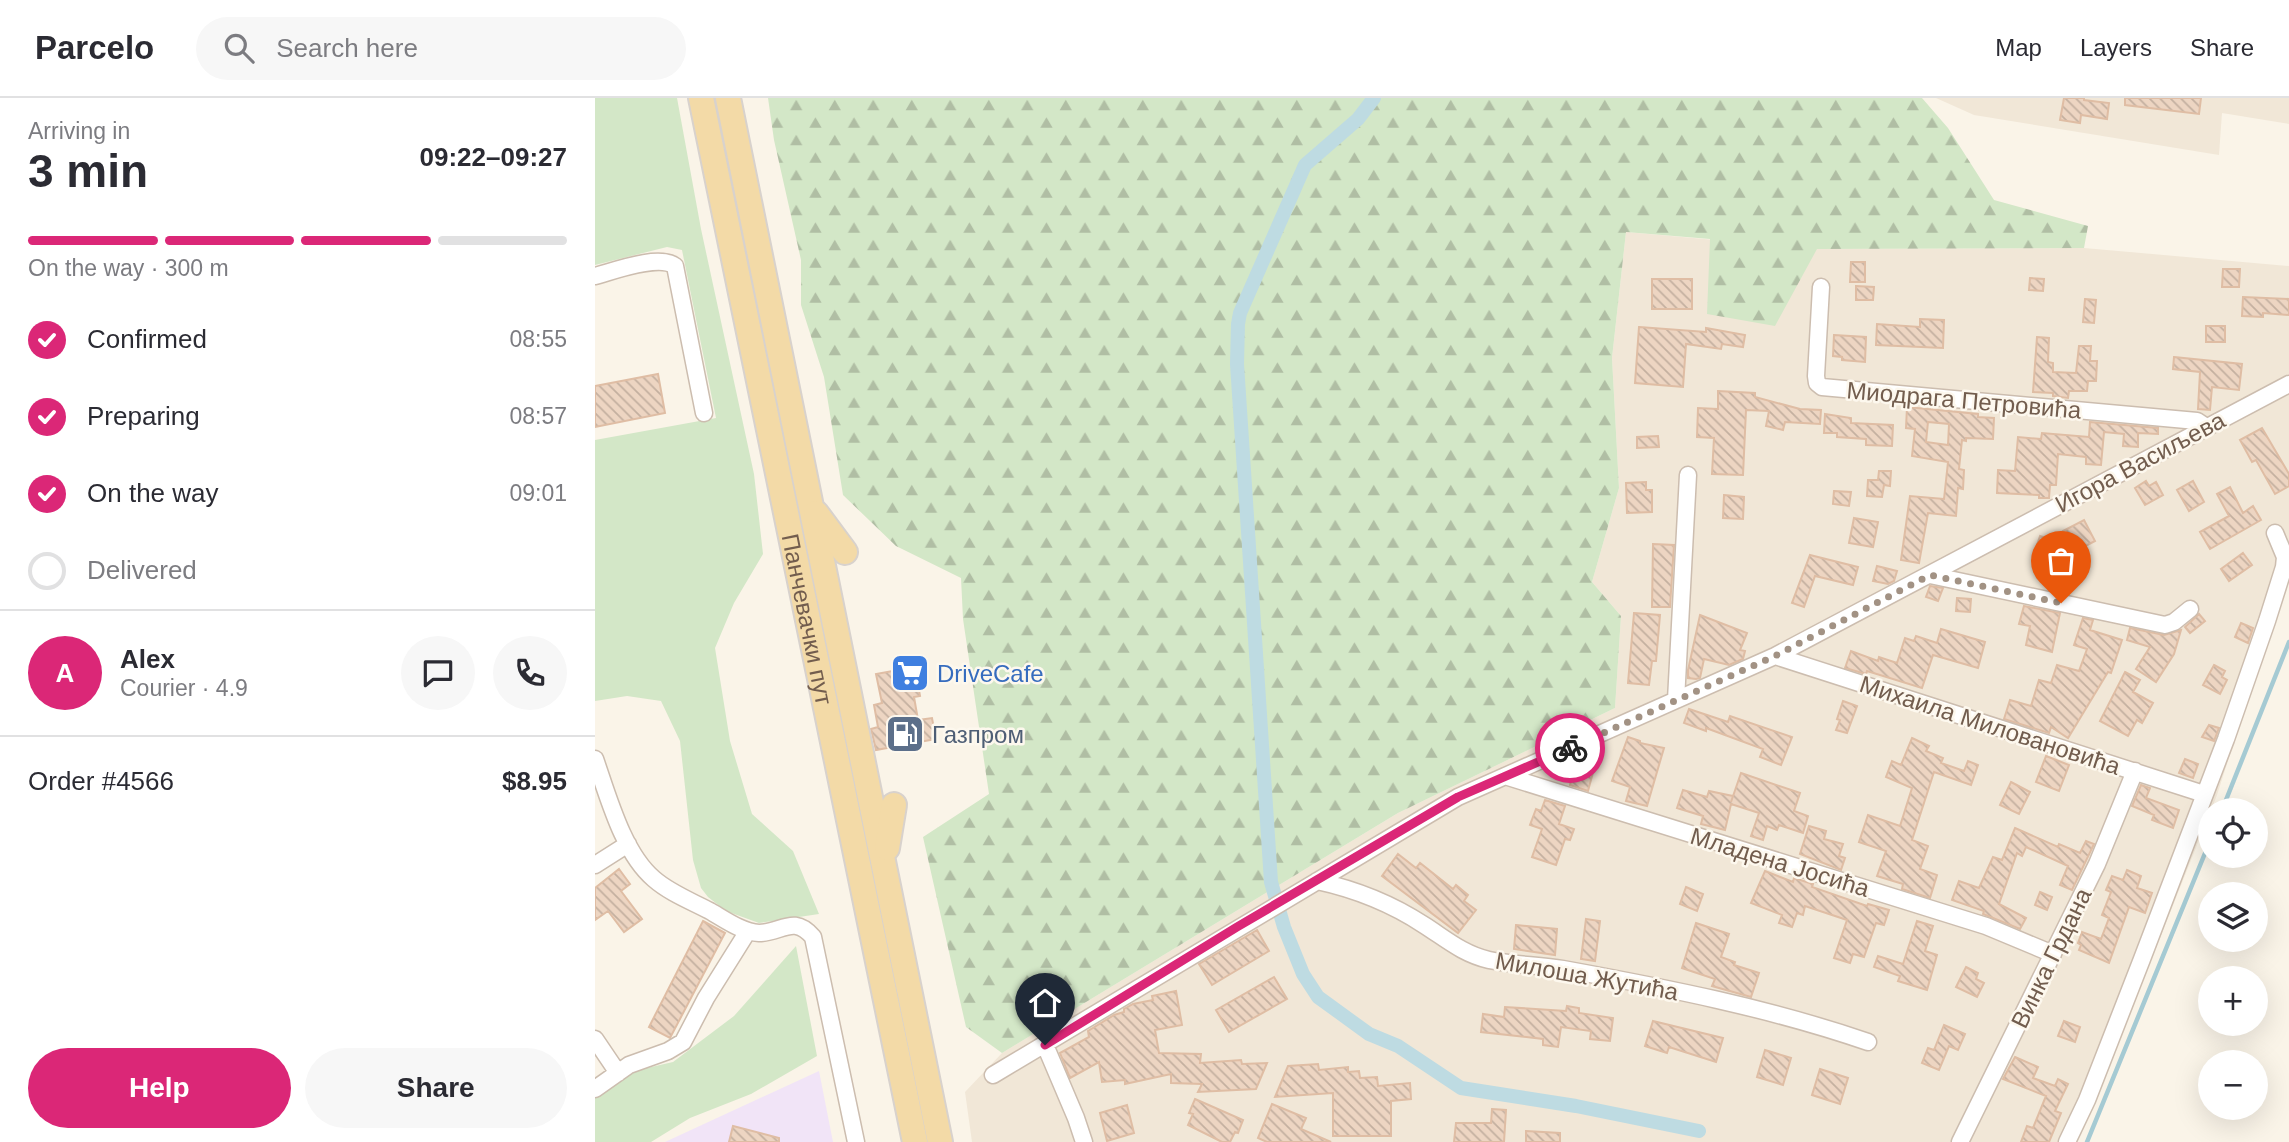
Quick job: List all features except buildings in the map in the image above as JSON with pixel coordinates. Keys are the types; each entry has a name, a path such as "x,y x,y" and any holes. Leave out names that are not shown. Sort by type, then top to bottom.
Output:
{"main road":[{"name":"Панчевачки пут","path":"701,98 915,1142"},
{"name":"Панчевачки пут","path":"728,98 940,1142"},
{"path":"808,495 817,517 845,552"},
{"path":"889,895 887,848 894,805"}],"street":[{"path":"595,276 657,261 670,262 675,266 704,413"},
{"name":"Миодрага Петровића","path":"1821,287 1817,383 1822,387 2197,421 2206,427"},
{"name":"Игора Васиљева","path":"993,1075 1458,797 1775,656 2289,384"},
{"path":"1676,700 1688,475"},
{"path":"2067,1142 2092,1087 2204,794 2284,567 2285,557 2275,533"},
{"path":"1930,575 2165,625 2174,622 2189,608"},
{"name":"Михаила Миловановића","path":"1775,656 2204,794"},
{"path":"595,759 628,844 653,878 671,891 748,931 765,932 790,925 799,926 813,937 856,1142"},
{"name":"Винка Грдана","path":"1960,1142 2097,864 2135,771"},
{"name":"Младена Јосића","path":"1505,776 1986,926 2053,954"},
{"path":"595,865 628,844"},
{"name":"Милоша Жутића","path":"1317,881 1348,887 1409,916 1462,951 1489,960 1560,969 1699,995 1806,1021 1868,1042"},
{"path":"595,1089 644,1058 668,1051 683,1042 706,998 748,931"},
{"path":"595,1039 618,1073"},
{"path":"1045,1045 1084,1142"}],"shaded area":[{"path":"1936,98 2289,98 2289,124 2222,113 2219,155 1974,115"},
{"path":"1626,232 1817,249 2084,248 2289,266 2289,571 2217,795 2216,798 2198,798 2198,843 2146,973 2072,1142 972,1142 965,1092 1002,1053 1398,813 1615,708 1621,616 1592,582 1619,488 1612,358"},
{"path":"819,1071 833,1142 665,1142"}],"green space":[{"path":"595,98 677,98 701,229 754,474 763,554 734,603 715,648 730,741 752,814 793,851 819,914 759,923 726,911 708,897 701,888 693,860 680,741 661,701 627,696 595,701 595,440 716,418 682,250 667,247 595,265"},
{"path":"768,98 1922,98 1948,128 1994,200 2088,226 2084,248 1817,249 1775,326 1707,314 1710,239 1626,232 1612,358 1619,488 1592,582 1621,616 1615,708 1398,813 1002,1053 966,1027 923,837 989,794 963,619 961,578 896,546 843,495 824,377 801,305 801,260 774,140"},
{"path":"796,946 817,1056 751,1094 690,1118 651,1142 595,1142 595,1094 621,1074 673,1062 734,1016"}],"waterway":[{"path":"1374,98 1358,119 1305,165 1240,313 1238,324 1237,364 1271,882 1284,927 1303,974 1318,997 1369,1034 1398,1046 1461,1088 1576,1106 1699,1131"},
{"path":"2227,798 2289,642"},
{"path":"2087,1142 2199,868"}],"way so far":[{"path":"1570,748 1775,656 1930,575 2061,603"}],"place":[{"name":"DriveCafe","path":"910,673"},
{"name":"Газпром","path":"905,734"}],"route":[{"path":"1045,1045 1237,927 1458,797 1570,748"}]}
